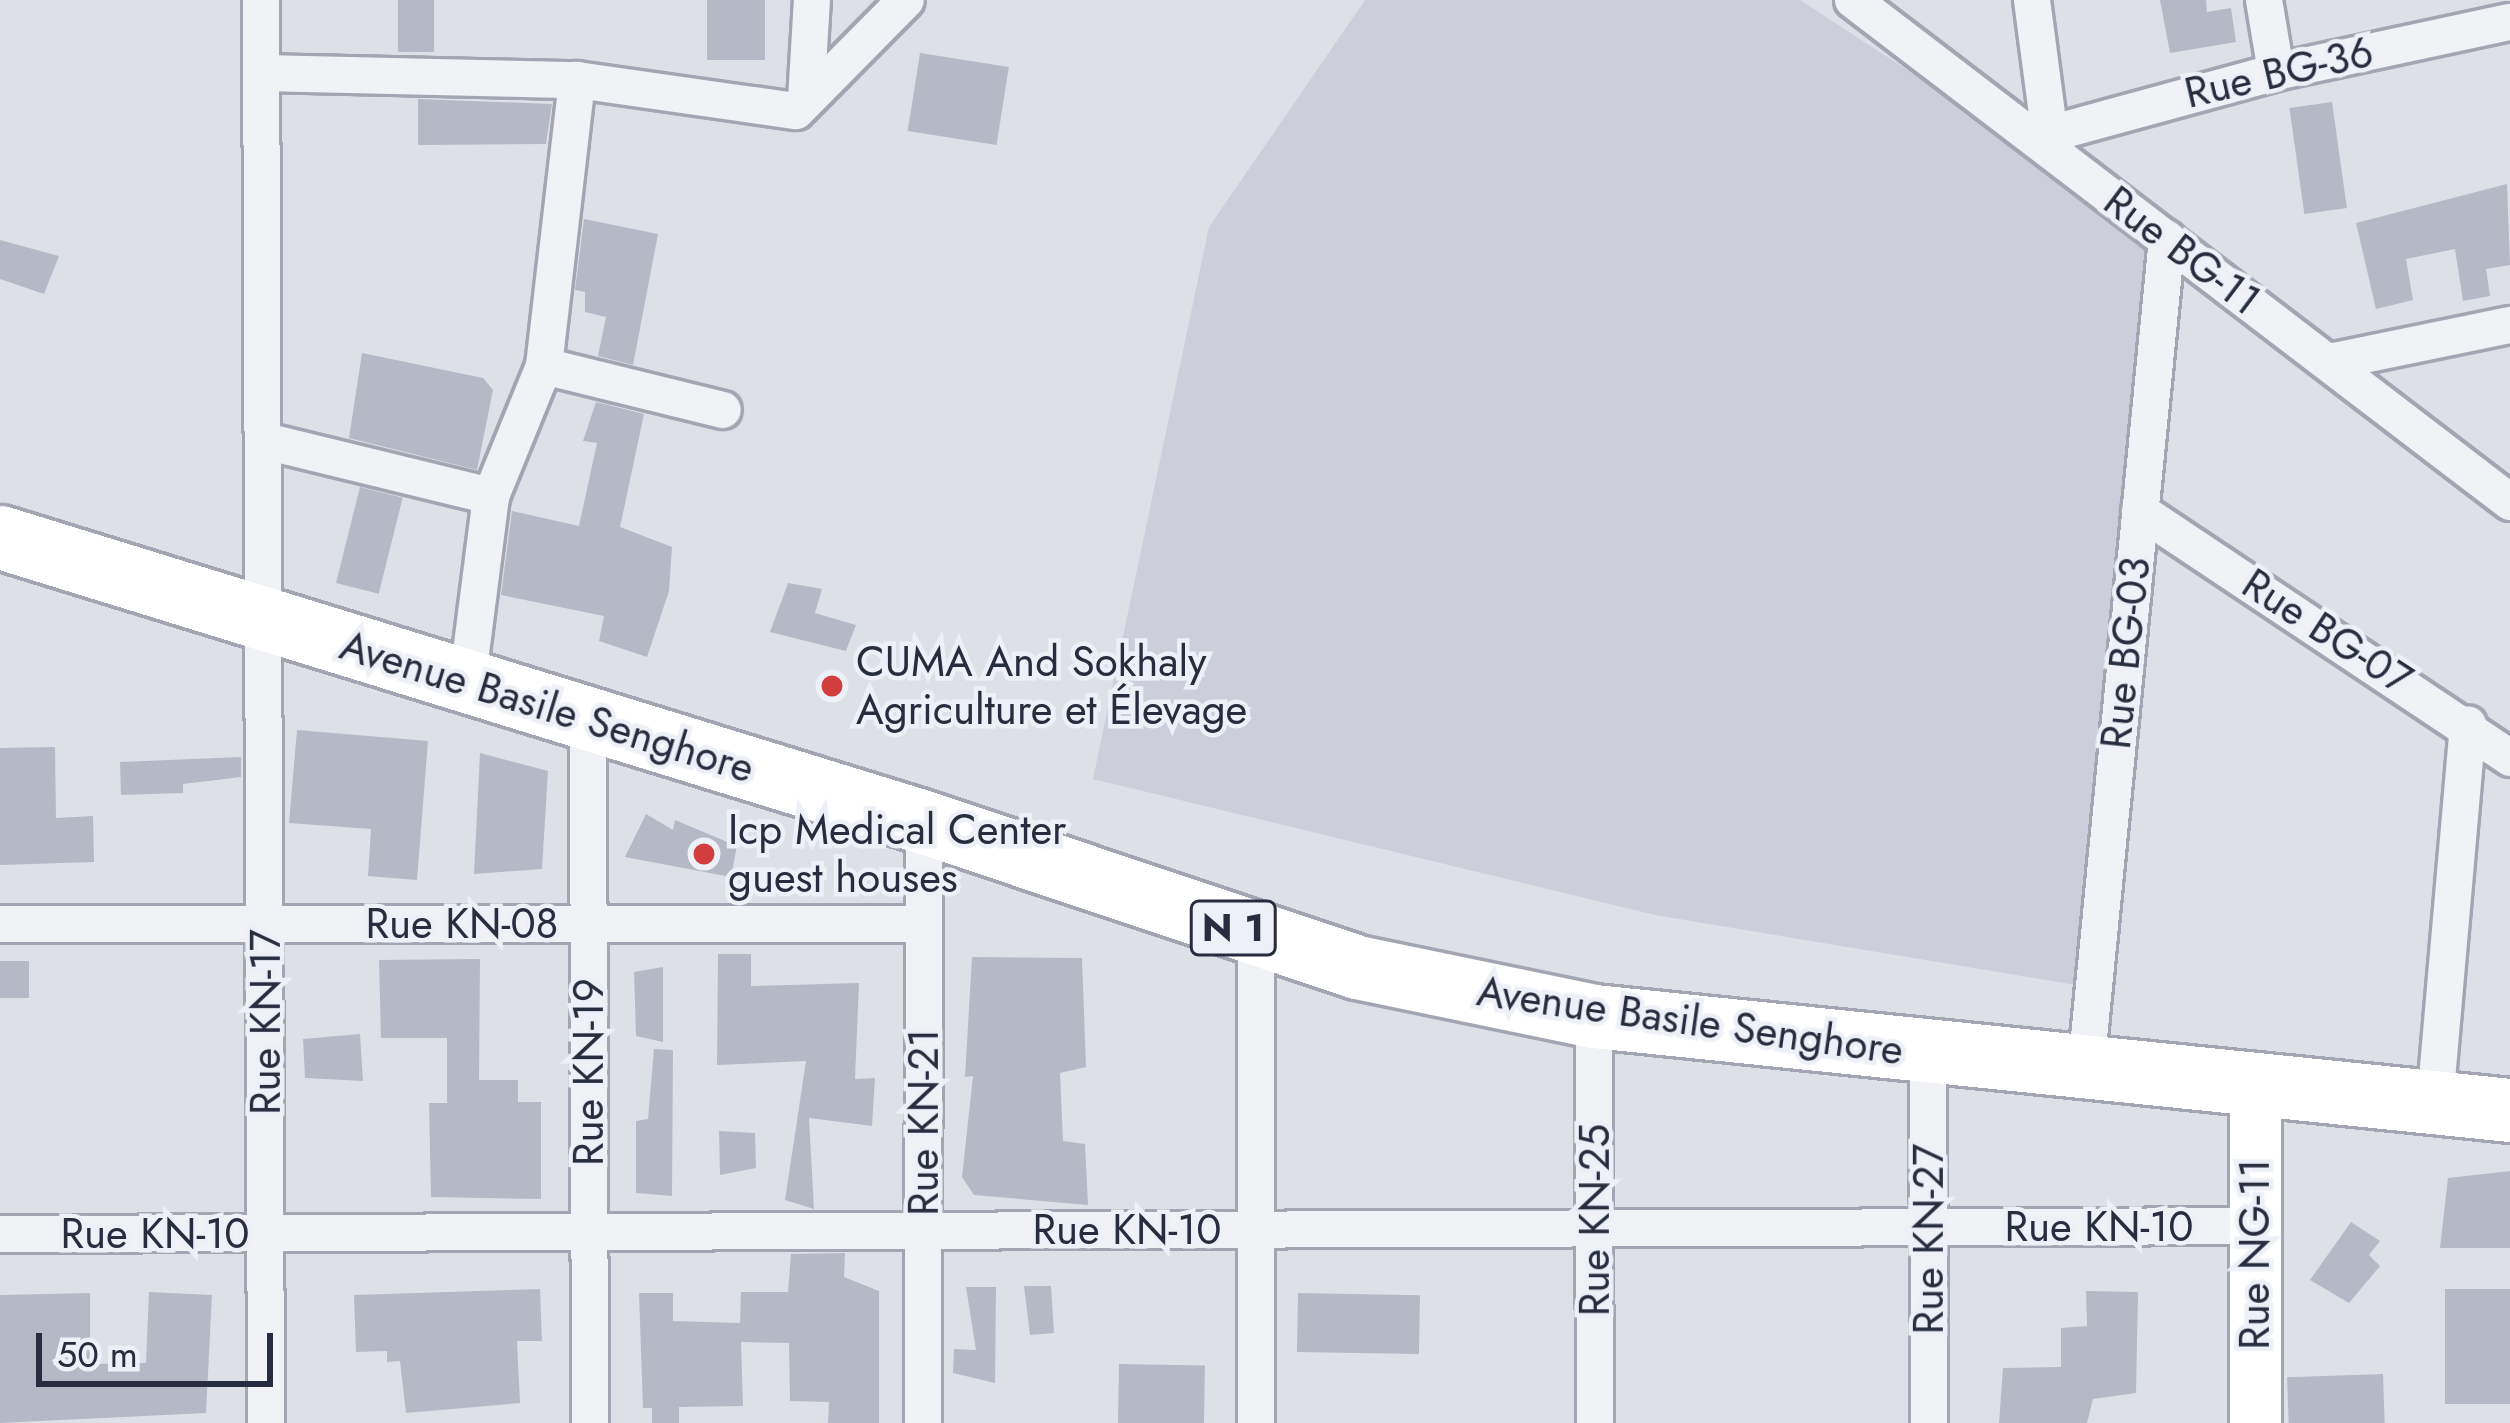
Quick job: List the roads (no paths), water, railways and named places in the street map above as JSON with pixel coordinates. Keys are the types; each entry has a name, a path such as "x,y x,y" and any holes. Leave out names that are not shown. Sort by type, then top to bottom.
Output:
{"highway":[{"name":"Avenue Basile Senghore","path":"0,537 924,822 1357,967 1594,1016 1928,1054 2510,1110"}],"street":[{"name":"Rue KN-17","path":"261,0 267,621 266,1423"},
{"path":"806,100 812,0"},
{"path":"262,73 577,80 796,111 906,0"},
{"name":"Rue BG-11","path":"1853,0 2042,134 2167,239 2510,502"},
{"path":"2032,0 2042,134"},
{"path":"2264,0 2276,72"},
{"name":"Rue BG-36","path":"2042,134 2276,72 2510,22"},
{"path":"467,684 491,496 544,366 577,80"},
{"name":"Rue BG-03","path":"2086,1068 2167,239"},
{"path":"2329,362 2510,325"},
{"path":"544,366 723,410"},
{"path":"265,441 491,496"},
{"name":"Rue BG-07","path":"2140,511 2468,724 2510,758"},
{"name":"Rue KN-19","path":"588,721 590,1423"},
{"path":"2435,1102 2468,724"},
{"name":"Rue KN-21","path":"923,1423 924,822"},
{"name":"Rue KN-08","path":"0,924 924,925"},
{"path":"1256,936 1256,1423"},
{"name":"Rue KN-25","path":"1594,1016 1595,1423"},
{"name":"Rue KN-27","path":"1928,1054 1929,1423"},
{"name":"Rue NG-11","path":"2255,1084 2255,1423"},
{"name":"Rue KN-10","path":"0,1234 2254,1226"}],"place":[{"name":"CUMA And Sokhaly Agriculture et Élevage","path":"832,686"},
{"name":"Icp Medical Center guest houses","path":"704,854"}]}
